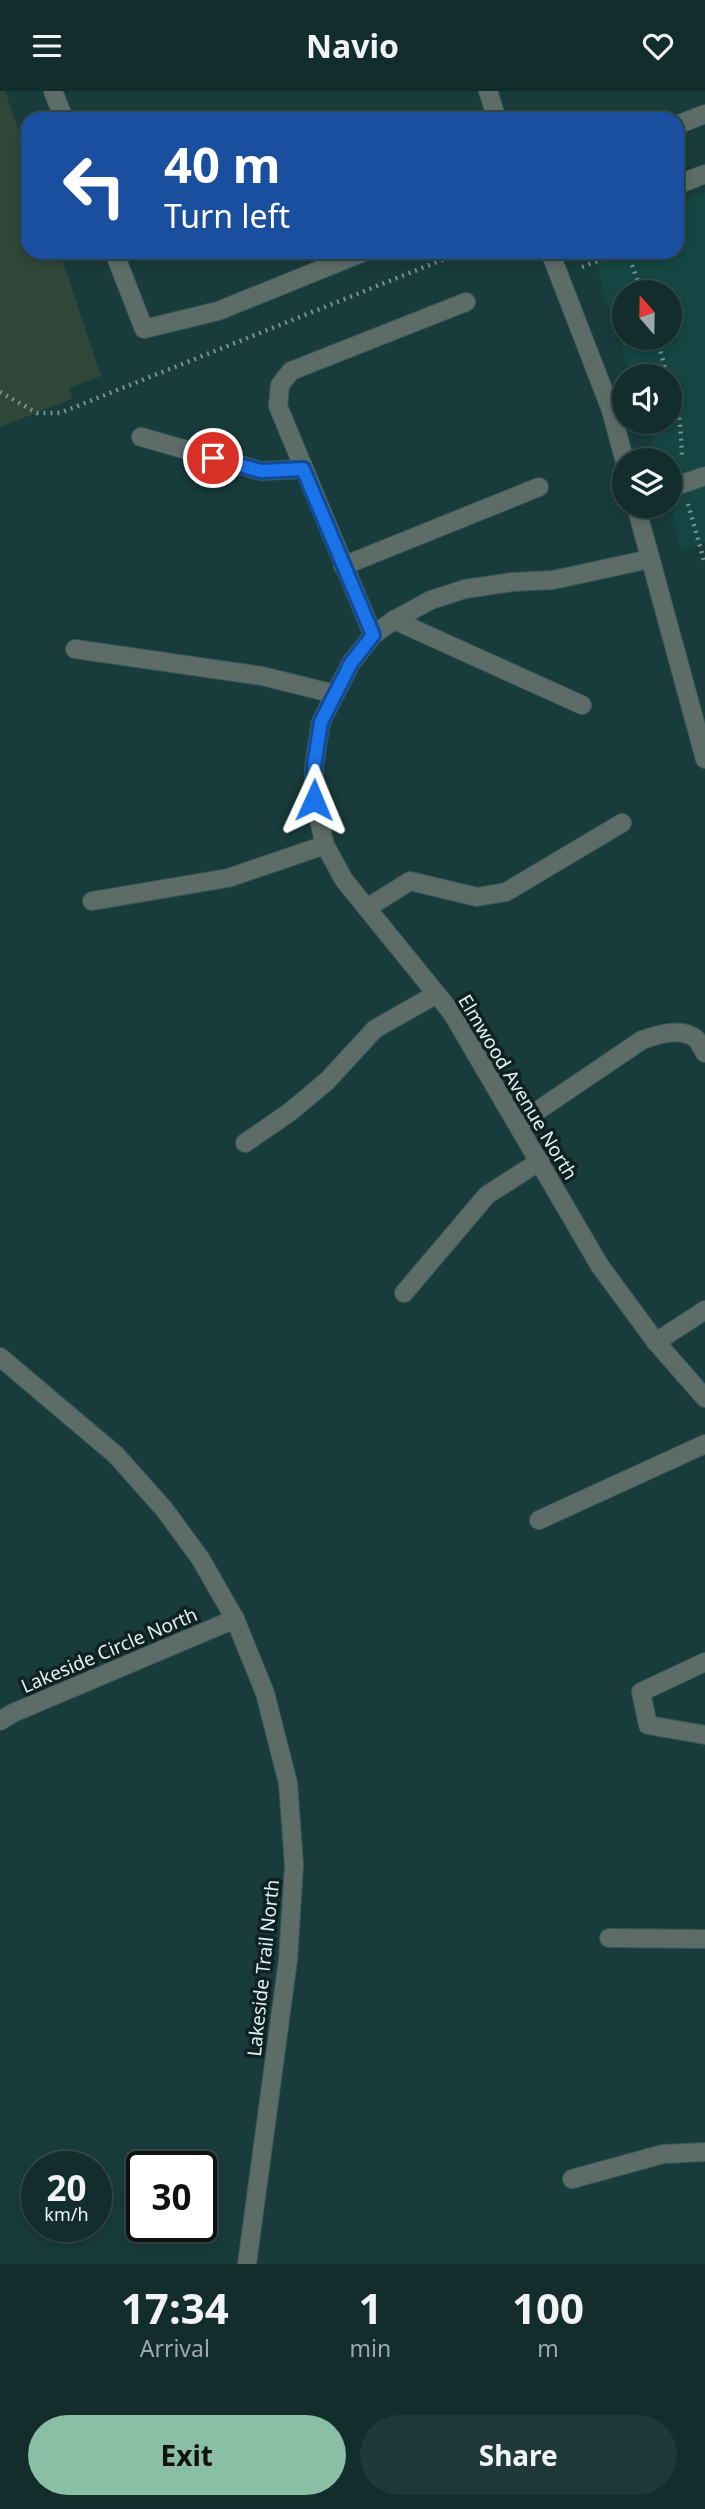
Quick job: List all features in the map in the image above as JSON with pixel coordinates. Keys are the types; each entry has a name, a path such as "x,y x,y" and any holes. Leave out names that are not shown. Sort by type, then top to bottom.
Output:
{"street":[{"path":"53,91 61,112"},
{"path":"488,91 495,112"},
{"path":"684,122 705,114"},
{"path":"684,182 705,174"},
{"path":"117,259 144,329 218,311 347,259"},
{"path":"553,259 611,410 621,448"},
{"path":"373,635 278,406 279,385 291,371 466,302"},
{"path":"141,437 261,471 303,469"},
{"path":"682,484 705,477"},
{"path":"343,566 539,487"},
{"path":"639,518 705,759"},
{"name":"Elmwood Avenue North","path":"650,559 553,580 512,582 465,589 431,600 373,635 351,663 321,722 314,766 314,800 325,845 344,880 452,1013 600,1266 656,1342 705,1398"},
{"path":"394,620 582,705"},
{"path":"75,649 262,676 335,694"},
{"path":"366,908 410,881 477,897 506,892 622,823"},
{"path":"92,901 228,878 325,845"},
{"path":"245,1143 290,1112 327,1081 375,1029 435,995"},
{"path":"518,1124 642,1040 659,1034 680,1033 696,1038 705,1053"},
{"path":"404,1293 487,1195 540,1161"},
{"path":"656,1342 705,1310"},
{"name":"Lakeside Trail North","path":"0,1357 116,1455 164,1509 200,1558 234,1619 265,1693 288,1783 294,1865 288,1960 247,2264"},
{"path":"539,1520 705,1444"},
{"name":"Lakeside Circle North","path":"0,1721 13,1713 234,1619"},
{"path":"705,1661 641,1692 648,1725 705,1735"},
{"path":"609,1938 705,1938"},
{"path":"572,2179 663,2154 705,2152"}],"path":[{"path":"0,392 37,413 60,413 445,259"},
{"path":"630,259 638,280"}],"shaded area":[{"path":"0,91 5,91 21,138 21,259 62,259 101,376 69,388 72,399 0,427"},
{"path":"705,192 705,542 681,551 674,518 682,518 682,448 654,448 650,434 682,434 682,364 627,364 623,350 682,350 682,280 612,280 612,317 594,259 684,259 684,200"}],"route":[{"path":"213,458 261,471 303,469 373,635 351,663 321,722 314,766 314,800"}]}
